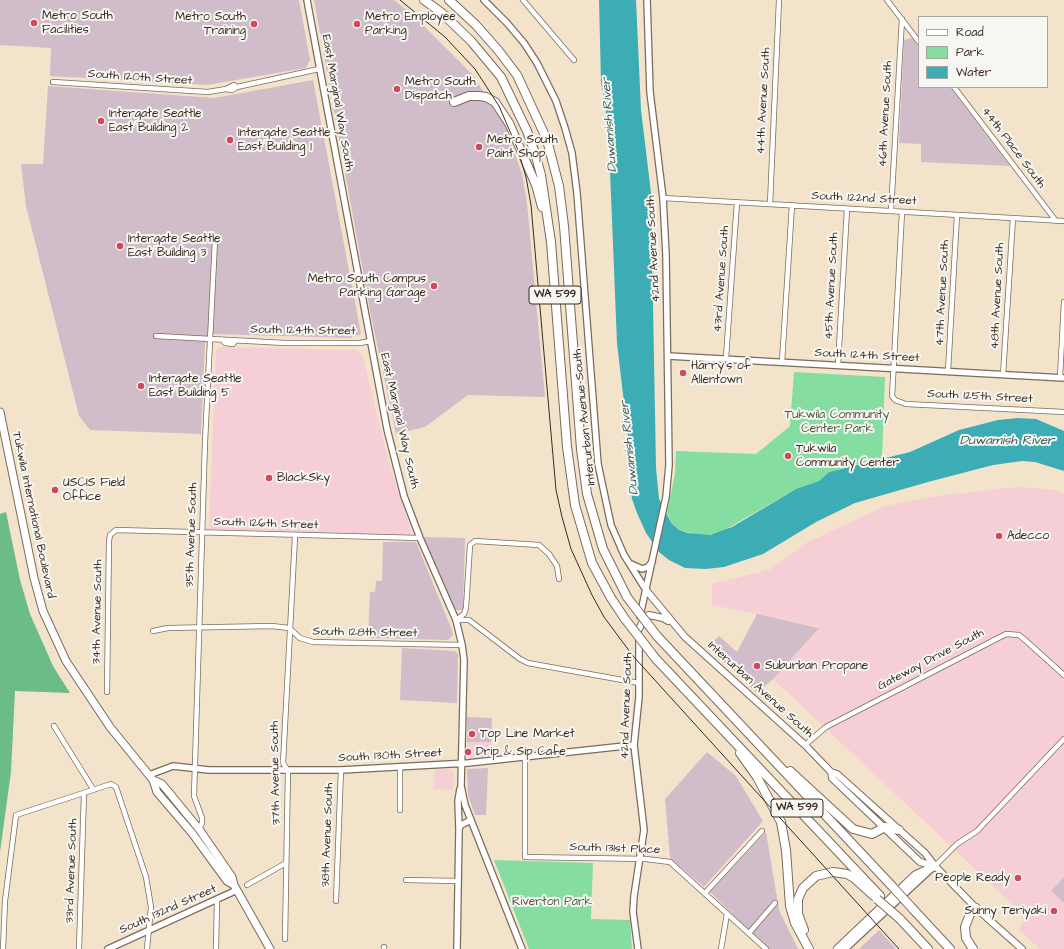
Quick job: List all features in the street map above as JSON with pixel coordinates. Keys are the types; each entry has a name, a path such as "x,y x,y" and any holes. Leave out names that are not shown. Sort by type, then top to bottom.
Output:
{"highway":[{"name":"WA 599","path":"424,0 442,13 472,41 501,77 527,131 535,153 541,175 551,242 567,446 575,505 592,563 608,593 625,619 656,659 714,719 879,898"},
{"name":"WA 599","path":"449,0 476,25 517,75 547,140 559,186 564,226 581,450 586,494 603,549 627,597 657,636 950,949"},
{"path":"454,102 469,96 486,97 495,102 502,111 536,185 551,242"},
{"path":"714,719 757,777 776,812 785,843 790,906 795,923 811,949"},
{"path":"739,724 853,829 864,834 872,834 885,827 899,830"},
{"path":"838,949 916,875 935,866"},
{"path":"811,949 802,925 798,907 803,888 812,878 827,872 847,874 854,878 879,898 928,949"},
{"path":"973,949 966,938 965,927 970,914 976,908"}],"main road":[{"name":"Tukwila International Boulevard","path":"0,412 33,572 48,624 66,661 110,727 151,778 157,792 192,833 227,881 235,888"},
{"name":"Interurban Avenue South","path":"646,590 675,626 805,745 831,772 837,774 925,853 935,866 976,908 1022,949"},
{"path":"639,628 645,617 649,615 662,618 675,626"},
{"name":"Interurban Avenue South","path":"831,772 832,778 920,862 935,866"},
{"name":"Tukwila International Boulevard","path":"151,778 162,784 199,829 232,877 235,888 270,949"}],"street":[{"name":"East Marginal Way South","path":"307,0 370,341 392,450 404,496 420,538 456,620 462,645 464,660 461,786 465,805 522,949"},
{"name":"Interurban Avenue South","path":"484,0 524,43 537,63 556,101 572,153 577,192 598,464 611,525 628,562 646,590"},
{"path":"523,0 574,60"},
{"name":"42nd Avenue South","path":"638,949 634,896 644,830 634,745 640,683 639,628 641,606 653,560 666,497 669,465 668,356 663,198 650,92 648,0"},
{"name":"44th Avenue South","path":"770,204 779,0"},
{"path":"887,0 918,41"},
{"name":"46th Avenue South","path":"891,211 902,19"},
{"name":"South 120th Street","path":"53,82 208,92 226,89 234,85 237,87 319,69"},
{"name":"44th Place South","path":"955,88 1056,221"},
{"name":"South 122nd Street","path":"663,198 1064,221"},
{"name":"43rd Avenue South","path":"726,358 737,202"},
{"path":"782,362 792,205"},
{"name":"45th Avenue South","path":"838,365 847,209"},
{"path":"893,368 902,212"},
{"name":"47th Avenue South","path":"948,371 957,215"},
{"name":"48th Avenue South","path":"1004,375 1013,218"},
{"name":"35th Avenue South","path":"199,829 202,824 202,818 194,796 205,442 215,240"},
{"path":"1062,378 1064,302"},
{"name":"South 124th Street","path":"156,336 222,340 225,338 233,339 235,341 358,343 370,341"},
{"name":"South 124th Street","path":"668,356 726,358 1062,378"},
{"name":"South 125th Street","path":"893,368 892,393 895,400 906,404 1064,412"},
{"name":"South 126th Street","path":"112,532 120,529 295,536 420,538"},
{"name":"34th Avenue South","path":"107,692 109,540 112,532"},
{"name":"37th Avenue South","path":"285,939 288,771 283,763 295,536"},
{"path":"456,620 464,614 466,608 470,545 475,541 480,540 539,545 549,554 558,566 559,579"},
{"path":"628,562 634,567 642,569 648,567 653,560"},
{"path":"456,620 470,620 520,659 528,663 640,683"},
{"path":"152,631 168,628 200,627 289,628"},
{"name":"South 128th Street","path":"289,628 300,638 313,642 462,645"},
{"name":"Gateway Drive South","path":"805,745 826,727 1006,634 1019,635 1064,675"},
{"path":"54,726 93,789"},
{"path":"845,949 957,844 977,831 1064,738"},
{"name":"South 130th Street","path":"151,778 173,766 288,771 341,770 524,758 593,748 634,745"},
{"name":"South 131st Place","path":"524,758 525,858 640,859 670,862 766,949"},
{"path":"400,767 400,810"},
{"name":"38th Avenue South","path":"336,901 341,770"},
{"path":"3,949 5,901 16,815 111,784 116,787 146,877 151,907 147,949"},
{"path":"457,949 458,801 461,786"},
{"name":"33rd Avenue South","path":"79,949 84,793"},
{"path":"459,829 465,822 471,820"},
{"path":"705,893 762,831"},
{"path":"247,885 286,863"},
{"path":"406,880 458,881"},
{"name":"South 132nd Street","path":"108,949 217,900 235,888"},
{"path":"216,949 217,900"},
{"path":"749,933 775,903"},
{"path":"721,949 727,914"}],"shaded area":[{"path":"0,0 299,0 310,60 306,68 207,85 50,76 51,48 0,45"},
{"path":"314,0 394,0 414,16 472,74 504,123 522,174 527,203 545,397 468,395 425,427 396,434 370,311"},
{"path":"912,38 918,46 918,88 951,88 1010,166 921,162 921,144 899,143 904,40"},
{"path":"313,80 361,334 349,338 212,334 205,344 201,434 90,430 79,416 26,206 21,164 43,164 48,86 214,98"},
{"path":"220,347 355,350 359,352 363,357 388,460 412,533 410,535 210,529 216,350"},
{"path":"1017,487 1056,490 1064,493 1064,877 1051,891 1064,903 1064,949 1040,949 1018,929 1027,918 773,679 819,627 712,605 712,584 771,569 806,543 885,506 943,495"},
{"path":"423,537 465,538 463,610 456,610"},
{"path":"383,542 416,542 452,630 453,635 448,640 368,638 370,592 375,592 376,581 382,581"},
{"name":"Suburban Propane","path":"757,614 819,628 773,679 757,693 708,647 719,636 737,652"},
{"path":"402,648 455,651 458,654 457,703 400,700"},
{"path":"467,717 492,718 491,742 467,742"},
{"path":"467,742 491,742 491,757 470,758 466,756"},
{"path":"707,752 736,776 763,821 704,887 670,858 665,799"},
{"path":"488,768 486,815 475,815 468,795 467,769"},
{"path":"435,769 447,769 454,772 453,790 434,789"},
{"path":"766,832 779,910 798,949 768,949 710,892"},
{"path":"1064,877 1064,903 1051,891"},
{"path":"879,930 896,949 859,949"}],"green space":[{"name":"Tukwila Community Center Park","path":"794,372 885,377 882,458 829,472 819,481 796,489 721,532 704,536 679,530 672,524 667,512 675,474 676,451 756,454 790,426"},
{"path":"6,512 20,580 30,614 53,666 70,693 15,691 11,772 0,852 0,514"},
{"name":"Riverton Park","path":"494,860 593,863 591,919 630,920 632,949 529,949"}],"water":[{"name":"Duwamish River","path":"599,0 636,0 641,110 651,193 656,468 659,499 672,524 679,530 688,533 710,535 732,527 796,489 819,481 829,472 910,452 959,430 998,420 1018,418 1036,419 1064,431 1064,471 1035,462 1022,461 993,465 928,482 855,503 816,522 763,554 724,567 706,569 685,568 669,560 659,552 646,533 637,513 632,499 630,481 629,446 617,343 609,146 605,102 601,83"}],"tram line":[{"path":"400,0 445,37 475,69 499,106 518,150 526,177 531,205 556,490 571,549 592,595 604,617 633,656 899,949"}],"place":[{"name":"Metro South Facilities","path":"34,23"},
{"name":"Metro South Training","path":"254,24"},
{"name":"Metro Employee Parking","path":"357,24"},
{"name":"Metro South Dispatch","path":"397,89"},
{"name":"Intergate Seattle East Building 2","path":"101,121"},
{"name":"Intergate Seattle East Building 1","path":"230,140"},
{"name":"Metro South Paint Shop","path":"479,147"},
{"name":"Intergate Seattle East Building 3","path":"120,246"},
{"name":"Metro South Campus Parking Garage","path":"434,286"},
{"name":"Harry's of Allentown","path":"683,373"},
{"name":"Intergate Seattle East Building 5","path":"141,386"},
{"name":"Tukwila Community Center","path":"788,456"},
{"name":"BlackSky","path":"269,478"},
{"name":"USCIS Field Office","path":"55,490"},
{"name":"Adecco","path":"999,536"},
{"name":"Suburban Propane","path":"757,666"},
{"name":"Top Line Market","path":"472,734"},
{"name":"Drip & Sip Cafe","path":"468,752"},
{"name":"People Ready","path":"1018,878"},
{"name":"Sunny Teriyaki","path":"1054,911"}]}
